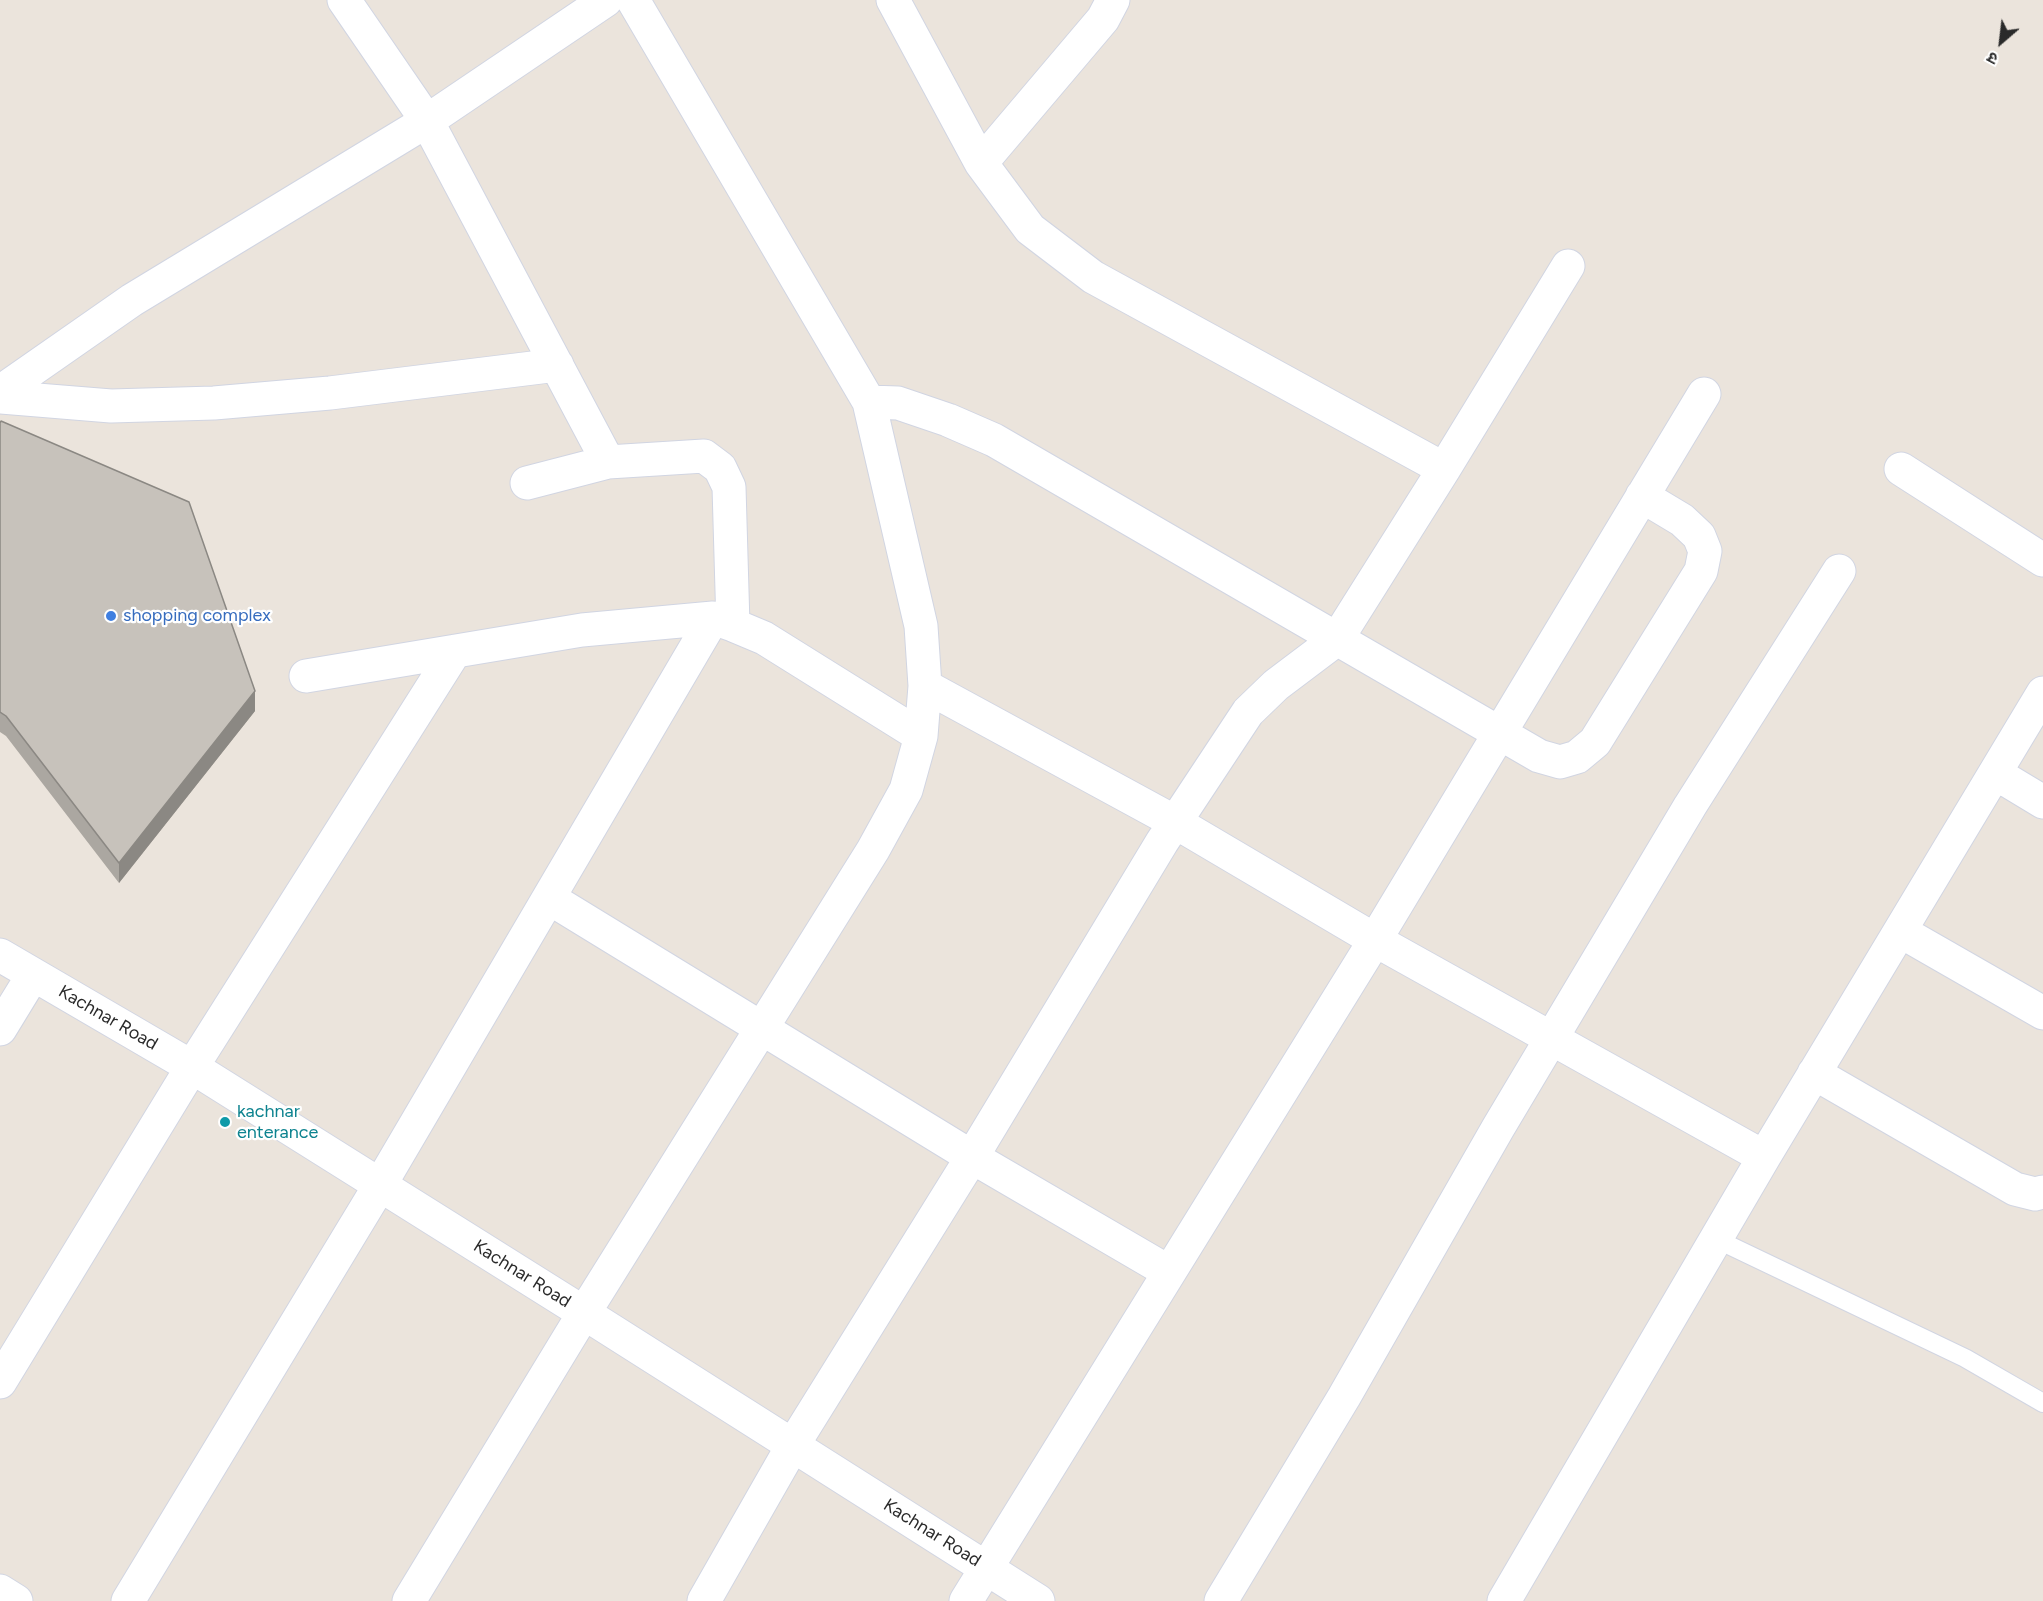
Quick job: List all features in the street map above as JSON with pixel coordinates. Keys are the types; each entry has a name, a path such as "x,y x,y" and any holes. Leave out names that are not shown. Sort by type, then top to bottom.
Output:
{"street":[{"path":"344,0 427,121 608,462"},
{"path":"0,395 132,300 427,121 606,0"},
{"path":"410,1601 584,1313 873,850 906,790 921,735 925,686 921,626 869,402 633,0"},
{"path":"893,0 981,163 1030,229 1093,277 1444,469"},
{"path":"981,163 1103,19 1113,0"},
{"path":"704,1601 793,1445 972,1157 1175,822 1248,712 1276,685 1337,639 1568,266"},
{"path":"0,395 111,406 214,403 330,393 557,365"},
{"path":"966,1601 1375,940 1704,394"},
{"path":"869,402 898,403 948,420 994,440 1539,756 1560,762 1576,757 1595,742 1701,571 1705,551 1699,536 1682,520 1642,496"},
{"path":"128,1601 380,1185 549,898 723,621 729,487 720,468 704,456 608,462 527,483"},
{"path":"1902,469 2043,560"},
{"path":"1221,1601 1344,1397 1552,1037 1690,806 1839,571"},
{"path":"306,676 582,630 723,621 764,638 921,735"},
{"path":"0,1382 192,1067 455,651"},
{"path":"925,686 1175,822 1375,940 1764,1157"},
{"path":"1504,1601 1764,1157 2043,693"},
{"path":"1995,773 2043,802"},
{"path":"549,898 761,1030 1169,1272"},
{"path":"1900,931 2043,1013"},
{"name":"Kachnar Road","path":"0,955 192,1067 1038,1601"},
{"path":"0,1029 33,975"},
{"path":"1814,1073 2015,1189 2035,1194 2043,1192"},
{"path":"0,1591 16,1601"}],"lane":[{"path":"1716,1239 1965,1358 2043,1403"}],"building":[{"name":"shopping complex","path":"1,421 189,502 255,691 119,863 6,716 0,712"}],"place":[{"name":"shopping complex","path":"111,616"},
{"name":"kachnar enterance","path":"225,1122"}]}
